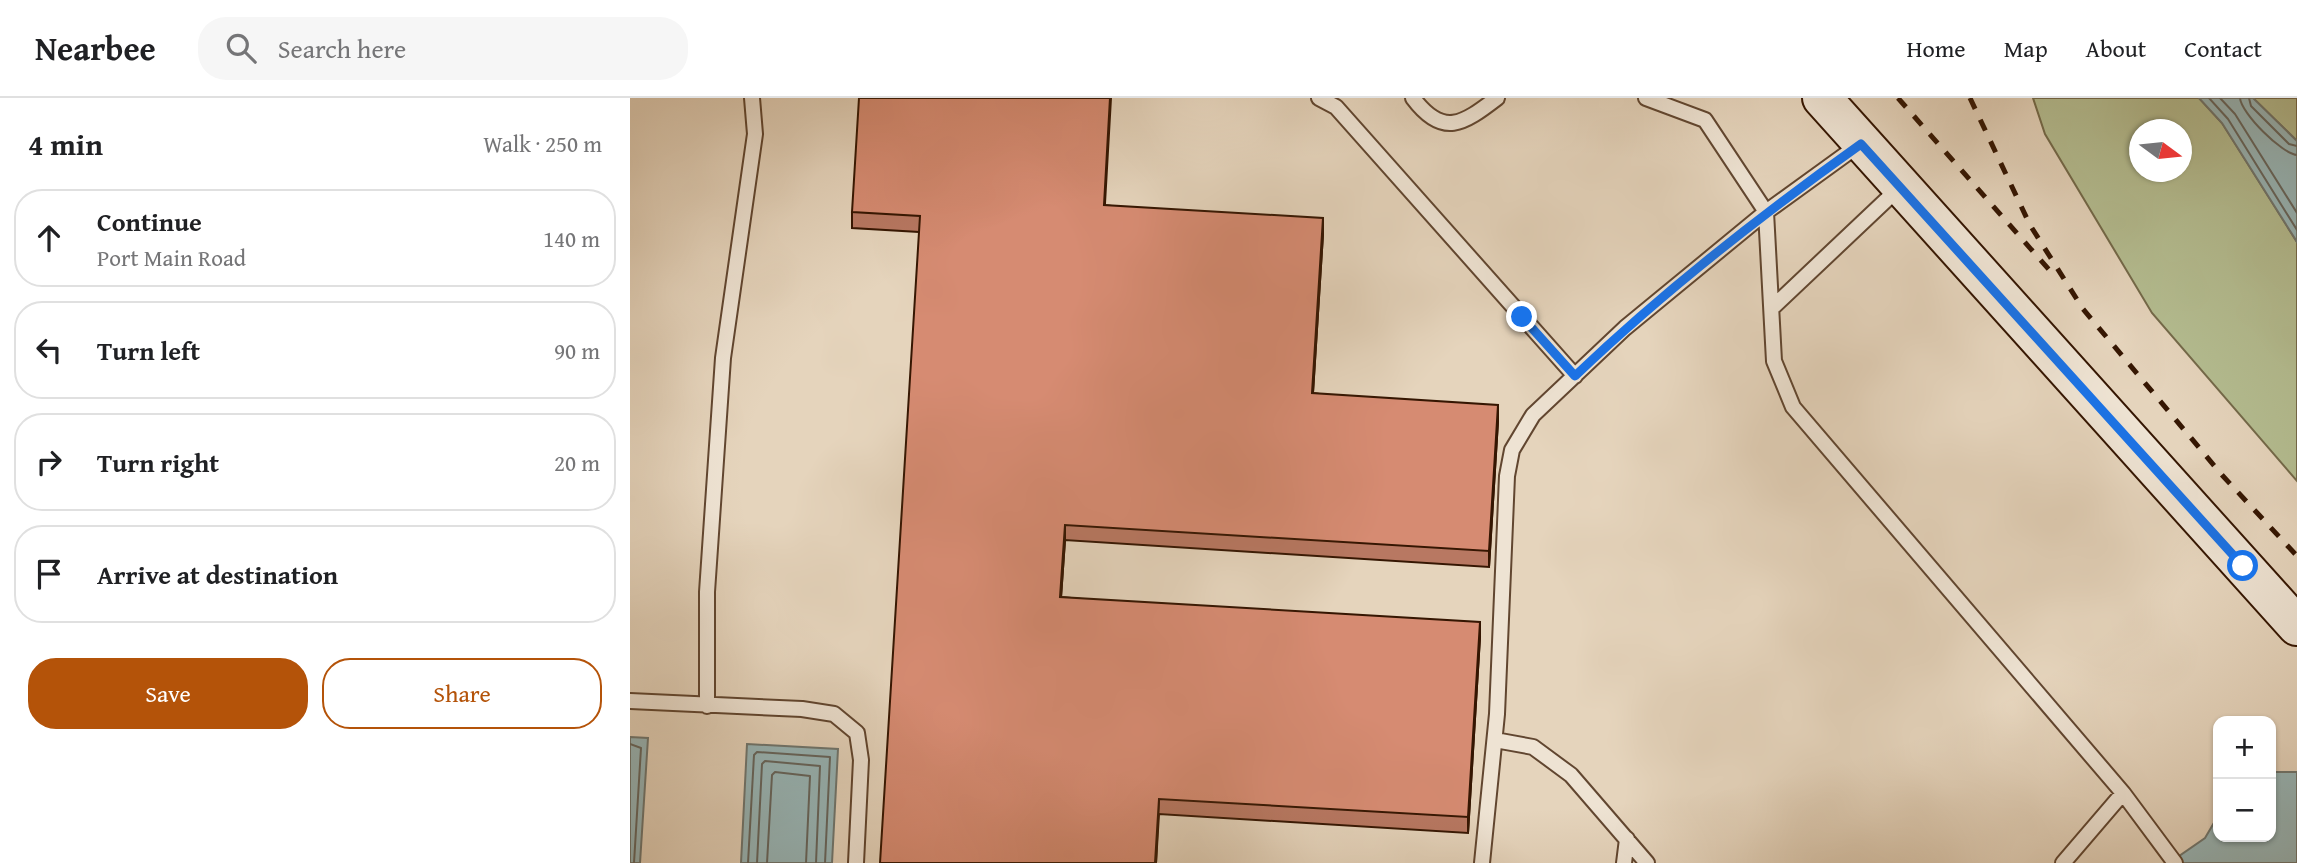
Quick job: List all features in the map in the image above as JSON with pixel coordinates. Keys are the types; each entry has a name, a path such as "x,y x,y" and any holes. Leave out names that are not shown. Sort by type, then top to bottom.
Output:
{"main road":[{"path":"1822,98 2297,626"}],"lane":[{"path":"707,706 707,592 722,372 755,134 752,98"},
{"path":"1319,98 1335,107 1575,376"},
{"path":"1413,98 1435,121 1449,125 1470,118 1497,98"},
{"path":"1646,98 1705,120 1766,212 1774,361 1793,407 2123,793 2175,863"},
{"path":"1482,863 1495,740 1507,477 1512,450 1534,415 1625,328 1766,212 1861,144"},
{"path":"1772,308 1900,187"},
{"path":"630,701 802,709 834,714 857,733 861,760 856,863"},
{"path":"1495,740 1533,747 1571,775 1647,863"},
{"path":"2063,863 2123,793"},
{"path":"1624,863 1627,839"}],"green space":[{"path":"2033,98 2199,98 2222,123 2297,242 2297,481 2152,313 2045,134"},
{"path":"2253,98 2297,98 2297,141 2296,140"}],"water":[{"path":"2199,98 2253,98 2297,141 2297,242 2222,123"},
{"path":"630,737 648,738 640,863 630,863"},
{"path":"747,744 838,749 832,863 741,863"},
{"path":"2276,772 2297,772 2297,863 2169,863 2205,838 2213,824 2213,842 2276,842"}],"building":[{"path":"859,98 1110,98 1104,205 1323,218 1312,393 1498,405 1489,551 1065,525 1060,597 1480,622 1468,817 1159,799 1155,863 880,863 920,216 852,212"}],"railway":[{"path":"1898,98 2051,272"},
{"path":"1970,98 2030,225 2083,309 2222,475 2297,556"}],"route":[{"path":"1522,317 1575,376 1625,328 1766,212 1861,144 2243,566"}]}
